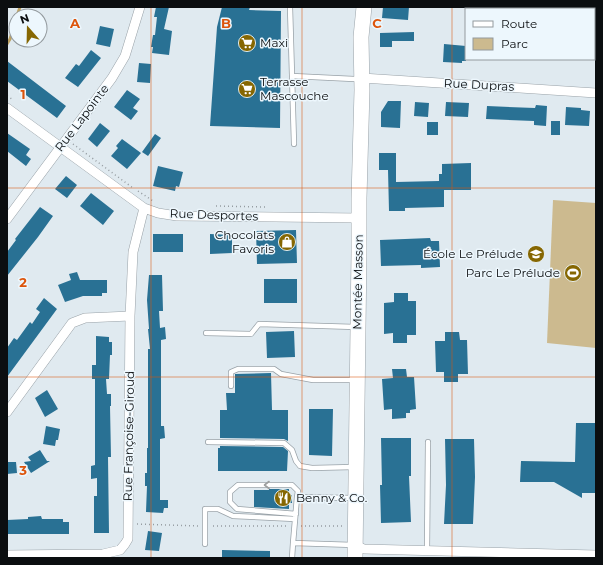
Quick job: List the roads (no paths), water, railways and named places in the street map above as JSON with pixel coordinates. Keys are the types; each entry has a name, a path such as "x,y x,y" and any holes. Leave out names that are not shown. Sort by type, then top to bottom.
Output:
{"main road":[{"name":"Montée Masson","path":"355,552 354,528 362,78 361,37 364,7"}],"street":[{"name":"Rue Lapointe","path":"7,219 112,78 125,56 140,7"},
{"name":"Rue Dupras","path":"362,78 596,92"},
{"name":"Rue Desportes","path":"7,108 144,208 158,213 177,216 359,218"},
{"name":"Rue Françoise-Giroud","path":"7,555 103,554 120,550 128,539 130,316 133,252 144,208"},
{"path":"7,412 72,323 85,318 130,316"},
{"path":"355,552 364,549 427,551 475,555 596,555"}],"lane":[{"path":"290,7 294,144"},
{"path":"292,76 354,79 362,78"},
{"path":"206,333 251,334 258,324 358,328"},
{"path":"231,386 231,372 238,369 274,369 281,374 313,380 357,380"},
{"path":"208,442 284,444 292,450 296,461 300,466 312,468 355,467"},
{"path":"427,551 428,442"},
{"path":"292,558 294,526 296,517 298,491 292,485 238,485 230,492 230,502 237,509 296,517"},
{"path":"297,497 355,498"},
{"path":"205,544 205,509 218,509 233,516 296,517"},
{"path":"293,543 355,552"}],"place":[{"name":"Maxi","path":"247,43"},
{"name":"Terrasse Mascouche","path":"247,89"},
{"name":"Chocolats Favoris","path":"287,242"},
{"name":"École Le Prélude","path":"536,254"},
{"name":"Parc Le Prélude","path":"573,273"},
{"name":"Benny & Co.","path":"283,498"}]}
